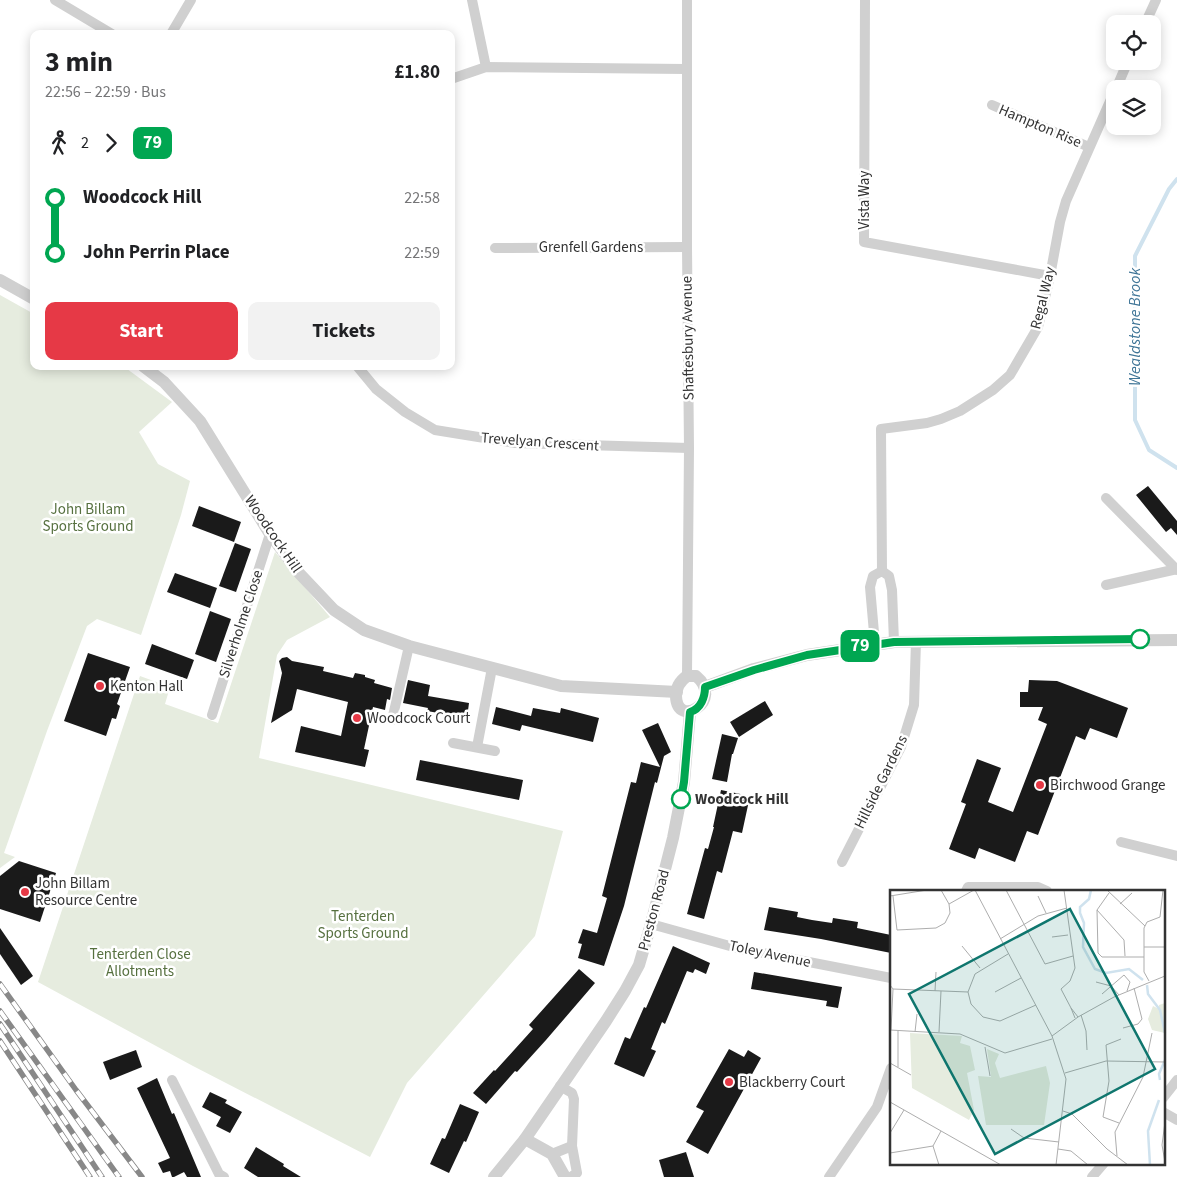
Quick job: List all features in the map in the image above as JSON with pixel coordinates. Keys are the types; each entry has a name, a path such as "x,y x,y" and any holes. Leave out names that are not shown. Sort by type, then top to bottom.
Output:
{"street":[{"path":"55,0 105,30"},
{"path":"173,30 191,0"},
{"path":"472,0 486,67"},
{"name":"Shaftesbury Avenue","path":"687,0 686,247 689,448 687,676"},
{"name":"Vista Way","path":"864,0 864,242 1050,276"},
{"path":"1149,15 1156,0"},
{"path":"455,78 486,67 686,69"},
{"name":"Hampton Rise","path":"992,105 1089,147"},
{"name":"Regal Way","path":"894,642 892,590 889,576 882,571 881,428 927,423 941,419 960,411 993,390 1010,374 1038,327 1064,208 1106,110"},
{"name":"Grenfell Gardens","path":"495,248 686,247"},
{"path":"0,280 30,297"},
{"name":"Woodcock Hill","path":"148,370 164,382 200,421 270,534 299,573 334,610 364,630 409,646 561,686 676,692"},
{"name":"Trevelyan Crescent","path":"360,370 376,389 405,412 434,430 515,443 689,448"},
{"path":"1106,498 1177,569"},
{"name":"Silverholme Close","path":"212,715 270,534"},
{"path":"1106,585 1177,569"},
{"path":"875,644 870,586 873,576 882,571"},
{"path":"705,687 754,670 807,655 894,642 1177,640"},
{"name":"Hillside Gardens","path":"842,862 902,747 914,705 916,641"},
{"path":"392,720 409,646"},
{"path":"477,748 492,668"},
{"path":"687,676 696,676 705,687 705,695 701,704 695,711 690,712 684,711 677,703 676,692 683,679 687,676"},
{"name":"Preston Road","path":"494,1177 525,1139 625,991 639,965 651,924 684,782 690,712"},
{"path":"453,743 495,751"},
{"path":"1121,842 1177,856"},
{"path":"967,889 1038,887 1045,890"},
{"name":"Toley Avenue","path":"651,924 737,948 890,978"},
{"path":"829,1177 877,1107 890,1071"},
{"path":"172,1080 219,1174 224,1177"},
{"path":"1164,1097 1177,1080"},
{"path":"560,1086 572,1093 574,1099 572,1146 577,1173 571,1177"},
{"path":"1164,1113 1177,1120"},
{"path":"525,1139 552,1154 565,1177"},
{"path":"552,1154 572,1146"},
{"path":"1092,1177 1103,1164"}],"green space":[{"name":"John Billam Sports Ground","path":"0,295 30,312 30,370 128,370 172,402 139,432 158,464 190,481 181,515 141,635 97,619 87,626 47,731 4,853 15,857 0,868"},
{"name":"Tenterden Sports Ground","path":"275,552 330,617 287,640 277,655 259,758 563,831 535,936 407,1083 370,1157 193,1066 38,982 140,676 170,687 165,704 218,723"}],"building":[{"path":"1148,486 1177,521 1177,535 1171,528 1166,532 1136,495"},
{"path":"199,506 241,522 234,542 192,526"},
{"path":"235,543 251,549 236,592 219,586"},
{"path":"175,573 217,588 210,608 167,592"},
{"path":"210,611 231,619 216,662 195,654"},
{"path":"152,644 194,660 187,679 145,664"},
{"name":"Kenton Hall","path":"88,653 130,667 117,704 120,706 116,719 112,718 106,736 64,721"},
{"name":"Woodcock Court","path":"287,657 292,661 324,667 323,671 353,678 355,673 365,675 365,677 375,680 374,683 392,688 390,700 387,699 385,710 373,707 364,749 369,750 365,767 295,752 301,726 341,736 348,702 297,689 292,710 271,723 282,673 279,661"},
{"path":"408,680 430,685 428,696 469,703 467,718 427,711 428,708 403,703"},
{"name":"Birchwood Grange","path":"1029,680 1057,681 1128,708 1117,738 1090,728 1085,740 1076,736 1038,835 1027,831 1015,862 979,848 975,859 949,849 966,804 961,802 977,759 1001,768 988,802 1013,812 1047,724 1038,720 1043,707 1020,707 1020,692 1028,692"},
{"path":"765,701 773,715 739,737 730,722"},
{"path":"496,707 531,716 533,708 560,713 561,708 599,718 593,742 522,725 520,731 492,724"},
{"path":"658,723 671,752 664,756 657,783 655,782 624,906 604,966 578,958 582,944 578,943 583,929 597,933 607,898 602,896 631,782 636,783 641,762 660,767 642,730"},
{"path":"722,734 738,738 732,754 727,782 712,779"},
{"path":"420,760 523,780 519,800 416,780"},
{"path":"721,790 750,796 742,833 733,831 722,873 717,871 704,919 687,914 705,848 708,849"},
{"name":"John Billam Resource Centre","path":"19,861 56,873 40,922 0,909 0,876"},
{"path":"769,907 798,912 797,917 812,920 832,923 833,918 858,922 857,928 890,935 890,953 821,939 764,930"},
{"path":"0,928 33,976 21,985 0,954"},
{"path":"673,946 710,963 706,974 695,969 693,973 687,971 665,1024 662,1022 651,1049 656,1051 644,1077 614,1064 625,1037 630,1039 644,1007 646,1008"},
{"path":"579,969 595,983 546,1040 486,1104 473,1093 533,1029 529,1025"},
{"path":"754,972 842,987 838,1008 826,1006 827,1001 751,989"},
{"name":"Blackberry Court","path":"729,1049 744,1057 748,1050 761,1058 708,1154 686,1142 704,1111 696,1107"},
{"path":"136,1050 142,1067 110,1080 103,1062"},
{"path":"157,1078 201,1177 187,1177 184,1172 172,1177 170,1171 163,1173 158,1163 170,1158 137,1088"},
{"path":"210,1092 227,1100 225,1103 242,1112 230,1133 216,1126 221,1117 202,1107"},
{"path":"460,1104 479,1112 466,1142 464,1141 449,1173 430,1164 442,1138 445,1139"},
{"path":"256,1147 301,1177 258,1177 244,1168"},
{"path":"686,1152 694,1177 664,1177 659,1160"}],"waterway":[{"name":"Wealdstone Brook","path":"1177,179 1169,189 1135,256 1135,420 1149,450 1177,468"}],"railway":[{"path":"0,984 76,1090 142,1177"},
{"path":"0,1011 119,1177"},
{"path":"0,1024 102,1177"},
{"path":"0,1041 90,1177"}],"bus line":[{"name":"79","path":"681,799 690,712 695,711 701,704 705,695 705,687 754,670 807,655 894,642 1140,639"}],"place":[{"name":"Kenton Hall","path":"100,686"},
{"name":"Woodcock Court","path":"357,718"},
{"name":"Birchwood Grange","path":"1040,785"},
{"name":"Woodcock Hill","path":"681,799"},
{"name":"John Billam Resource Centre","path":"25,892"},
{"name":"Blackberry Court","path":"729,1082"}],"park label":[{"name":"Tenterden Close Allotments","path":"140,962"}]}
